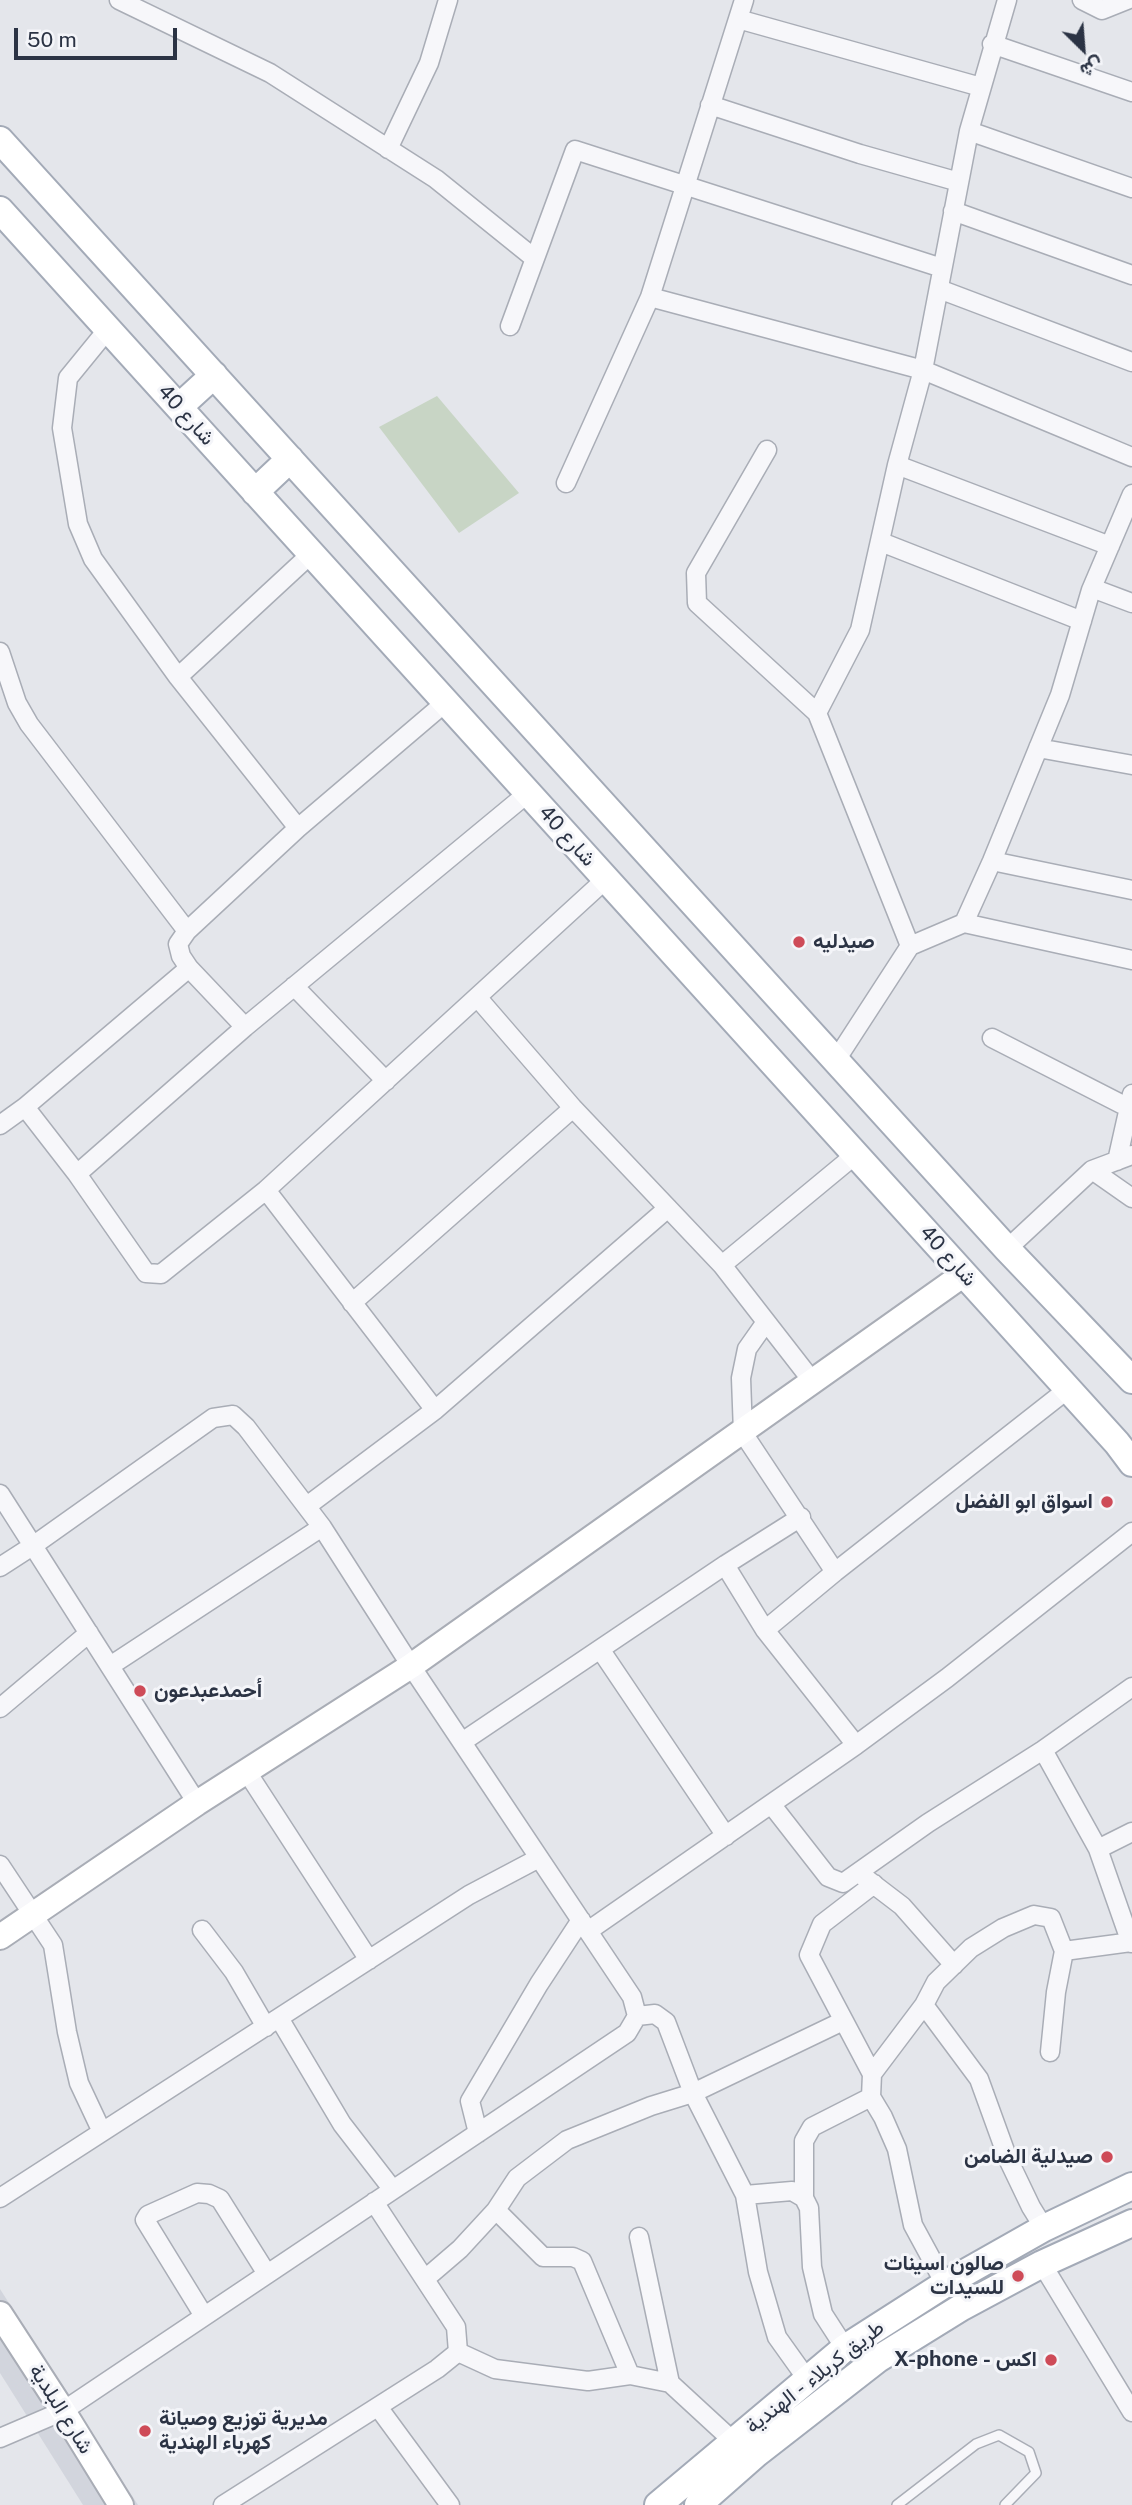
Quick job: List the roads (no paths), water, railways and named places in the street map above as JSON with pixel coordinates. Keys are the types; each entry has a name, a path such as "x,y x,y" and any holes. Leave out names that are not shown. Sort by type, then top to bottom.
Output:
{"main road":[{"path":"0,139 1007,1249 1132,1380"},
{"name":"شارع 40","path":"0,210 1068,1389 1132,1463"},
{"path":"179,407 214,375"},
{"path":"255,492 290,459"},
{"name":"طريق كربلاء - الهندية","path":"658,2505 845,2348 944,2284 1044,2228 1132,2186"},
{"path":"698,2505 756,2454 878,2359 962,2307 1042,2264 1132,2223"}],"street":[{"path":"119,0 270,73 436,179 534,258"},
{"path":"388,149 429,63 448,0"},
{"path":"724,0 741,8 981,87"},
{"path":"1082,0 1102,10 1127,0"},
{"path":"817,713 860,630 897,465 923,370 969,131 1002,1"},
{"path":"566,483 650,297 741,8"},
{"path":"992,44 1132,92"},
{"path":"710,105 860,154 959,182"},
{"path":"969,131 1132,188"},
{"path":"509,326 575,150 942,268"},
{"path":"953,211 1132,275"},
{"path":"939,289 1132,362"},
{"path":"650,297 923,370 1132,457"},
{"path":"108,329 68,378 62,428 78,524 93,559 178,677 298,828"},
{"path":"767,450 696,573 697,603 817,713 910,946"},
{"path":"897,465 1110,546"},
{"path":"964,923 1060,695 1092,588 1130,505"},
{"path":"881,542 1082,621"},
{"path":"178,677 312,554"},
{"path":"1092,588 1132,603"},
{"path":"0,652 17,703 29,724 187,931"},
{"path":"245,1027 189,968 181,956 178,944 187,931 298,828 446,702"},
{"path":"1038,748 1132,765"},
{"path":"77,1174 245,1027 528,793"},
{"path":"992,861 1132,890"},
{"path":"24,1107 77,1174 146,1272 162,1274 266,1190 606,879"},
{"path":"835,1060 910,946 964,923 1132,960"},
{"path":"0,1125 189,968"},
{"path":"294,986 386,1081"},
{"path":"477,997 573,1108 722,1265 813,1382"},
{"path":"992,1038 1130,1101 1125,1158 1092,1170 1007,1249"},
{"path":"352,1303 573,1108"},
{"path":"722,1265 855,1155"},
{"path":"1092,1170 1132,1198"},
{"path":"266,1190 435,1410"},
{"path":"307,1506 435,1410 668,1208"},
{"path":"0,1937 197,1802 411,1666 964,1274"},
{"path":"766,1322 747,1349 741,1378 743,1433 835,1572"},
{"path":"765,1630 1068,1389"},
{"path":"0,1567 213,1418 233,1415 246,1427 322,1527 411,1666 632,1997 636,2016 628,2033 63,2411 0,2438"},
{"path":"0,1494 197,1802"},
{"path":"462,1742 725,1564 801,1517"},
{"path":"110,1666 322,1527"},
{"path":"478,2133 470,2101 539,1984 584,1926 726,1836 856,1745 947,1678 1132,1532"},
{"path":"725,1564 765,1630 856,1745"},
{"path":"0,1708 89,1633"},
{"path":"600,1649 726,1836"},
{"path":"944,2284 914,2225 897,2149 871,2097 872,2074 808,1955 822,1924 867,1878 928,1823 1043,1750 1132,1688"},
{"path":"1043,1750 1098,1849 1132,1942 1064,1951"},
{"path":"247,1772 369,1960"},
{"path":"771,1804 828,1877 843,1883 867,1878"},
{"path":"1098,1849 1132,1832"},
{"path":"0,2198 469,1895 539,1858"},
{"path":"0,1865 53,1944 67,2032 79,2083 102,2132"},
{"path":"867,1878 902,1906 954,1965"},
{"path":"872,2074 924,2005 936,1982 971,1948 1003,1928 1034,1915 1051,1919 1064,1951 1056,1992 1050,2052"},
{"path":"202,1930 273,2022 342,2124 393,2190"},
{"path":"924,2005 979,2079 1008,2159 1044,2228"},
{"path":"636,2016 655,2014 666,2021 693,2093 746,2195 758,2272 777,2337 807,2379"},
{"path":"425,2279 460,2249 496,2210 517,2178 568,2140 651,2106 693,2093 843,2021"},
{"path":"845,2348 823,2314 812,2267 809,2208 804,2197 804,2141 812,2127 871,2097"},
{"path":"746,2195 792,2191 804,2197"},
{"path":"204,2316 145,2220 148,2215 197,2193 220,2199 267,2274"},
{"path":"374,2202 456,2327 458,2352"},
{"path":"496,2210 543,2257 573,2257 582,2261 630,2375"},
{"path":"639,2237 670,2383"},
{"path":"1042,2264 1132,2412"},
{"name":"شارع البلدية","path":"0,2314 121,2505"},
{"path":"458,2352 495,2369 588,2381 630,2375 670,2383 733,2441"},
{"path":"223,2505 437,2369 458,2352"},
{"path":"377,2407 450,2505"}],"lane":[{"path":"897,2505 976,2444 999,2435 1029,2452 1036,2473 1005,2505"}],"place":[{"name":"صيدليه","path":"799,942"},
{"name":"اسواق ابو الفضل","path":"1107,1502"},
{"name":"أحمدعبدعون","path":"140,1691"},
{"name":"صيدلية الضامن","path":"1107,2157"},
{"name":"صالون اسينات للسيدات","path":"1018,2276"},
{"name":"X-phone - اكس","path":"1051,2360"},
{"name":"مديرية توزيع وصيانة كهرباء الهندية","path":"145,2431"}]}
